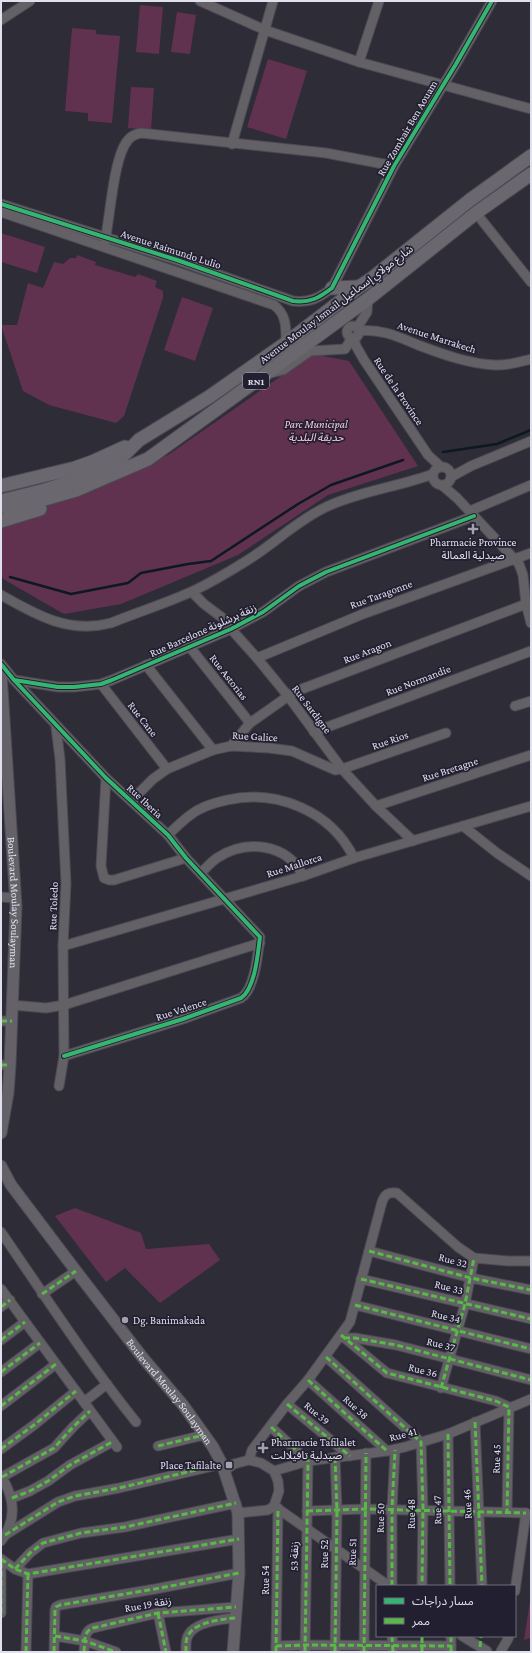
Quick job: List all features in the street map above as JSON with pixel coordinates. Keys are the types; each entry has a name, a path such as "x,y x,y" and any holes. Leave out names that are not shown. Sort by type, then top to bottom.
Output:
{"highway":[{"name":"Avenue Moulay Ismail شارع مولاي إسماعيل","path":"531,156 470,200 371,279 286,343 209,397 139,440 121,458 93,474 6,504 64,494 143,462 368,299 476,213 531,174"},
{"path":"332,288 359,287"},
{"path":"1,486 75,468 139,440"},
{"path":"1,521 91,494 125,478 143,462"}],"main road":[{"name":"Boulevard Moulay Soulayman","path":"1,673 6,726 15,898 12,1005 6,1021 6,1065 8,1093 2,1126"},
{"name":"Boulevard Moulay Soulayman","path":"1,1166 12,1185 76,1270 213,1447 223,1467 237,1508 239,1539 239,1573 233,1652"}],"street":[{"path":"1,20 19,4 30,1"},
{"path":"200,1 265,30 359,62 442,86 531,109"},
{"path":"232,144 273,1"},
{"path":"359,62 378,1"},
{"name":"Rue Zombair Ben Aouam","path":"332,288 394,166 456,64 492,1"},
{"path":"105,241 119,160 124,146 132,136 141,133 326,153 394,166"},
{"name":"Avenue Raimundo Lulio","path":"1,204 105,241 274,305 284,316 286,343"},
{"name":"Avenue Raimundo Lulio","path":"1,212 177,260 293,301 307,302 332,288"},
{"path":"476,213 531,282"},
{"path":"341,350 345,349 349,345 356,334 367,312 368,299"},
{"name":"Avenue Marrakech","path":"356,334 378,331 433,350 480,363 504,365 531,359"},
{"name":"Rue de la Province","path":"356,334 356,346 363,358 442,476 458,498 516,560 522,569 528,580 526,604 531,623"},
{"path":"266,374 283,370 310,352 341,350 363,358"},
{"path":"1,595 31,612 56,622 84,627 97,627 111,623 192,592 263,551 289,530 325,507 367,492 442,476 471,466 531,441"},
{"name":"Rue Barcelone زنقة برشلونة","path":"14,680 58,687 74,687 101,684 122,677 189,646 231,629 263,612 299,586 326,572 472,513 531,485"},
{"name":"Rue Taragonne","path":"257,658 370,611 516,560 531,553"},
{"name":"Rue Sardigne","path":"192,592 204,604 224,619 288,696 342,769 376,806 413,841"},
{"name":"Rue Aragon","path":"231,746 250,723 294,692 526,604"},
{"name":"Rue Astorias","path":"189,646 250,723"},
{"name":"Rue Normandie","path":"314,732 531,651"},
{"path":"1,664 14,680"},
{"path":"146,665 213,750"},
{"name":"Rue Iberia","path":"14,680 56,727 106,778 132,800 168,835 186,858 226,899 260,940"},
{"name":"Rue Cane","path":"101,684 167,769"},
{"path":"515,706 531,700"},
{"name":"Rue Toledo","path":"56,727 60,759 66,883 63,946 64,1056 59,1086"},
{"name":"Rue Rios","path":"342,769 446,733"},
{"name":"Rue Galice","path":"132,800 153,779 167,769 213,750 231,746 292,751 335,770 342,769"},
{"name":"Rue Bretagne","path":"376,806 531,755"},
{"path":"106,778 101,866 104,878 114,880 186,858"},
{"path":"168,835 199,809 219,802 245,797 278,799 301,807 327,823 340,837 354,858"},
{"name":"Rue Mallorca","path":"63,946 303,876 354,858 531,806"},
{"path":"463,826 497,853 531,876"},
{"path":"201,873 215,859 224,854 238,849 254,846 267,847 279,851 291,859 303,876"},
{"path":"1,897 15,898"},
{"path":"12,1005 46,1008 64,1005 260,940"},
{"name":"Rue Valence","path":"64,1056 183,1019 241,998 247,993 253,978 260,940"},
{"path":"249,1460 252,1450 287,1404 343,1336 350,1322 355,1305 384,1196 392,1192 397,1193 458,1247 474,1258 508,1261 531,1261"},
{"path":"1,1232 42,1294 136,1422"},
{"name":"Rue 32","path":"369,1251 471,1278 531,1290"},
{"path":"441,1388 465,1304 474,1258"},
{"path":"42,1294 76,1270"},
{"name":"Rue 33","path":"361,1279 531,1319"},
{"path":"1,1288 114,1444 70,1465 48,1481 30,1491 12,1498"},
{"path":"1,1307 10,1300"},
{"name":"Rue 34","path":"355,1305 531,1349"},
{"path":"1,1340 25,1322"},
{"name":"Rue 37","path":"343,1336 390,1344 531,1380"},
{"name":"Rue 36","path":"343,1336 387,1373 496,1401 509,1407"},
{"path":"1,1372 40,1343"},
{"path":"326,1357 421,1442"},
{"path":"1,1406 56,1364"},
{"name":"Rue 38","path":"308,1380 391,1450"},
{"path":"84,1402 107,1384"},
{"path":"1,1449 34,1425 76,1391"},
{"name":"Rue 41","path":"274,1471 308,1461 391,1450 421,1442 448,1434 531,1399"},
{"name":"Rue 39","path":"287,1404 350,1456"},
{"name":"Rue 45","path":"506,1512 509,1407"},
{"path":"4,1533 12,1516 12,1498 1,1477 54,1448 90,1411"},
{"name":"Rue 46","path":"475,1422 482,1585"},
{"path":"271,1427 308,1461"},
{"name":"Rue 47","path":"448,1434 450,1585"},
{"path":"158,1446 204,1435"},
{"name":"Rue 48","path":"421,1442 423,1509 422,1585"},
{"name":"Rue 50","path":"391,1450 392,1585"},
{"name":"Rue 51","path":"364,1649 366,1453"},
{"name":"Rue 52","path":"335,1457 337,1510 335,1648"},
{"path":"4,1533 67,1498 223,1467 249,1460 261,1463 274,1471 278,1481 279,1491 276,1507"},
{"name":"زنقة 53","path":"305,1648 308,1461"},
{"path":"15,1569 30,1553 43,1543 81,1533 237,1508 268,1510 276,1507"},
{"path":"276,1507 387,1585"},
{"name":"Rue 54","path":"276,1507 276,1649"},
{"path":"307,1511 423,1509 506,1512 529,1510 527,1530 516,1587"},
{"path":"1,1559 15,1569 28,1574 239,1539"},
{"path":"1,1559 1,1613"},
{"path":"54,1652 55,1610 56,1607 60,1605 155,1590 239,1573"},
{"path":"26,1652 28,1574"},
{"path":"186,1652 186,1642 189,1633 196,1628 236,1612"},
{"name":"Rue 19 زنقة","path":"85,1641 86,1632 88,1629 158,1613 236,1612"},
{"path":"158,1613 166,1652"},
{"path":"55,1636 85,1641 116,1652"},
{"path":"422,1637 422,1649"},
{"path":"276,1649 364,1649 392,1644 422,1649 451,1649 451,1637"},
{"path":"464,1637 485,1651 501,1651 509,1637"},
{"path":"481,1637 485,1651"},
{"path":"84,1652 85,1641"}],"green space":[{"path":"140,5 163,7 159,54 136,52"},
{"path":"177,12 196,15 190,54 171,52"},
{"path":"72,28 96,30 96,34 120,36 112,123 88,121 88,113 65,111"},
{"path":"268,59 307,71 286,139 247,127"},
{"path":"131,87 154,88 151,130 128,128"},
{"path":"1,233 45,247 37,273 1,262"},
{"path":"77,255 96,262 95,265 135,277 138,274 157,281 155,287 163,291 163,298 124,416 116,423 49,405 23,391 1,325 17,325 28,283 43,288 54,262 63,264 70,258 76,258"},
{"path":"182,297 213,308 195,361 164,350"},
{"name":"Parc Municipal حديقة البلدية","path":"313,354 349,361 418,466 328,495 238,555 121,604 64,614 3,579 1,572 1,526 11,517 100,486 168,455"},
{"path":"75,1208 141,1233 146,1249 209,1244 220,1260 160,1303 125,1268 106,1282 55,1216"},
{"path":"531,1594 531,1638 524,1640"}],"waterway":[{"path":"443,452 497,444 531,430"},
{"path":"10,577 71,594 128,583 141,573 211,561 298,504 331,485 403,460"}],"marked path":[{"path":"1,1021 12,1021"},
{"path":"1,1065 10,1065"},
{"path":"369,1251 471,1278 531,1290"},
{"path":"441,1388 465,1304 474,1258"},
{"path":"42,1294 76,1271"},
{"path":"361,1279 531,1319"},
{"path":"1,1307 10,1300"},
{"path":"355,1305 531,1349"},
{"path":"1,1340 25,1322"},
{"path":"341,1335 387,1373 496,1401 509,1407 507,1511"},
{"path":"344,1338 355,1338 396,1345 531,1380"},
{"path":"1,1372 40,1343"},
{"path":"326,1357 421,1442 423,1509 422,1585"},
{"path":"1,1406 56,1364"},
{"path":"308,1380 387,1451"},
{"path":"1,1449 34,1425 76,1391"},
{"path":"287,1404 350,1456"},
{"path":"2,1477 54,1448 90,1411"},
{"path":"475,1422 482,1585"},
{"path":"271,1427 308,1461 305,1652"},
{"path":"448,1434 450,1585"},
{"path":"158,1446 204,1435"},
{"path":"12,1498 30,1491 48,1481 70,1465 112,1442"},
{"path":"392,1585 392,1509 395,1450"},
{"path":"364,1652 366,1453"},
{"path":"335,1457 337,1510 335,1652"},
{"path":"5,1535 58,1502 75,1496 119,1488 222,1464"},
{"path":"15,1569 30,1553 43,1543 81,1533 125,1527 236,1503"},
{"path":"276,1652 278,1508"},
{"path":"307,1511 365,1509 526,1513"},
{"path":"1,1559 15,1569 28,1574 239,1539"},
{"path":"1,1559 1,1613"},
{"path":"54,1652 55,1610 56,1607 60,1605 239,1573"},
{"path":"26,1652 28,1574"},
{"path":"84,1652 86,1635 93,1628 158,1613 236,1607"},
{"path":"158,1613 166,1652"},
{"path":"186,1652 187,1638 192,1630 210,1622 235,1618"},
{"path":"55,1636 85,1641 116,1652"},
{"path":"392,1637 393,1652"},
{"path":"422,1637 422,1652"},
{"path":"451,1637 451,1652"},
{"path":"480,1647 481,1637"},
{"path":"276,1646 451,1646"}],"cycle path":[{"path":"1,204 177,260 293,301 314,299 323,295 332,288 394,166 456,64 492,1"},
{"path":"1,664 14,680 58,687 101,684 231,629 263,612 299,586 326,572 474,516"},
{"path":"14,680 106,778 168,835 186,858 260,937 253,979 250,987 241,998 183,1019 64,1056"}],"place":[{"name":"Pharmacie Province صيدلية العمالة","path":"473,529"},
{"name":"Dg. Banimakada","path":"125,1320"},
{"name":"Pharmacie Tafilalet صيدلية تافيلالت","path":"263,1448"},
{"name":"Place Tafilalte","path":"229,1465"}]}
